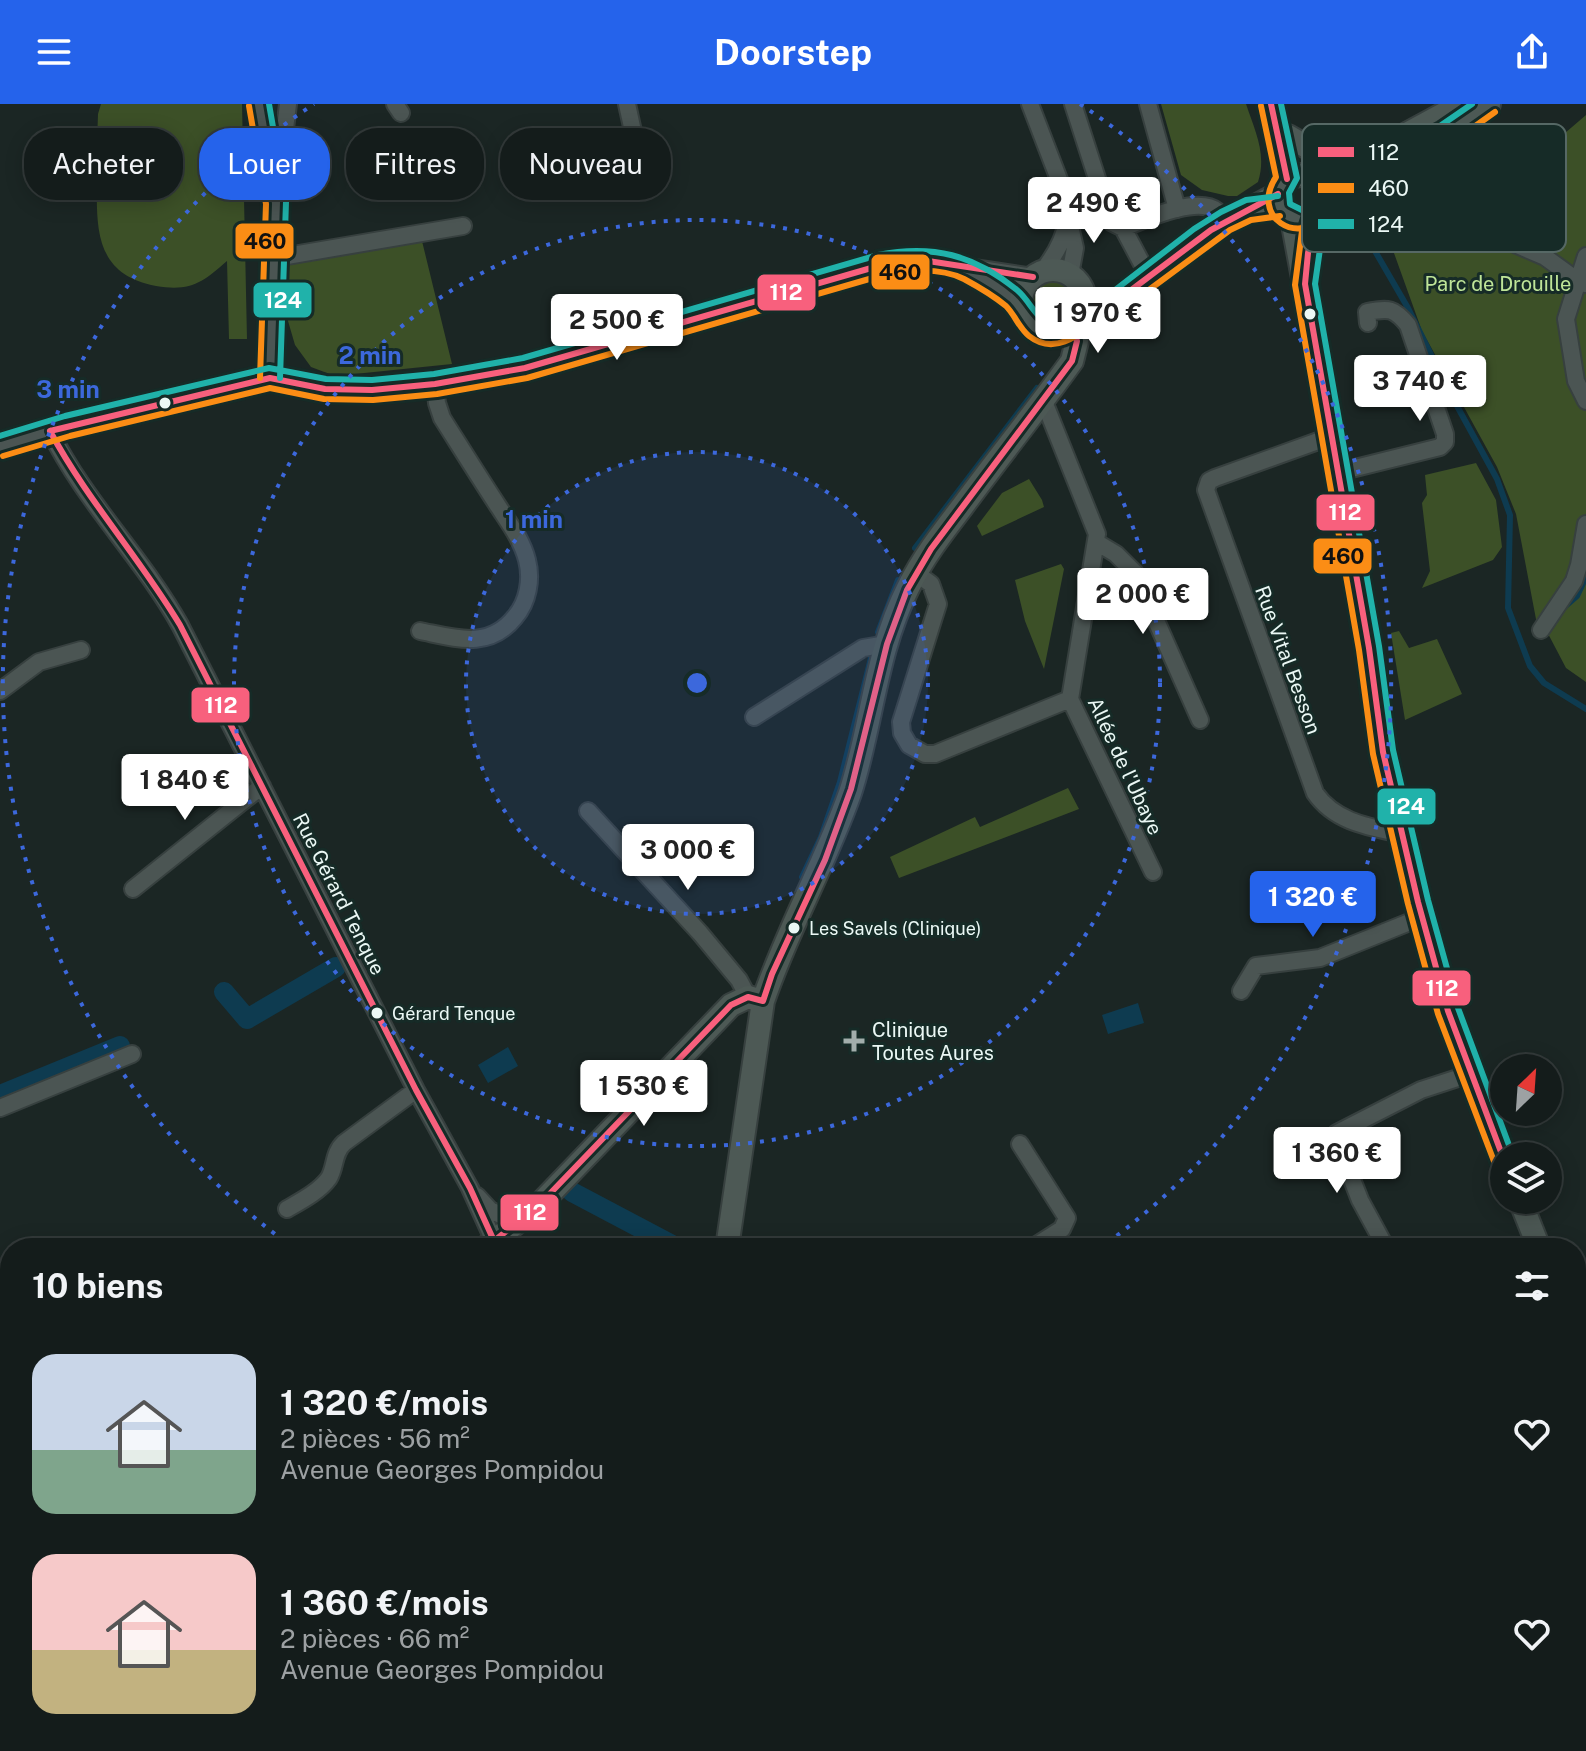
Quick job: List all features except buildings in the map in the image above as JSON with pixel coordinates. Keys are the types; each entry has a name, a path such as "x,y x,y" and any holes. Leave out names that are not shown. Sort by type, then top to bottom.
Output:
{"street":[{"path":"259,104 276,203"},
{"path":"270,378 276,203 288,104"},
{"path":"627,104 632,128"},
{"path":"728,1238 755,999 777,962 825,860 851,789 887,644 901,603 931,549 1064,372 1075,351 1084,293 1075,280 1075,248 1065,194 1030,104"},
{"path":"1073,104 1111,222 1123,228 1149,277"},
{"path":"1148,104 1177,209"},
{"path":"1272,104 1288,136 1299,195 1302,240"},
{"path":"1272,104 1299,195"},
{"path":"1425,124 1462,104"},
{"path":"1461,124 1489,104"},
{"path":"263,126 276,131 287,126"},
{"path":"1288,136 1302,144"},
{"path":"1050,334 1066,331 1078,319 1126,296 1225,221 1248,210 1302,194"},
{"path":"1123,228 1177,209 1208,207 1218,211 1225,221"},
{"path":"1021,307 1023,291 1060,245 1068,217"},
{"path":"275,258 463,226"},
{"path":"1303,252 1305,284 1369,648 1383,752 1448,1011 1497,1142"},
{"path":"1533,252 1582,283"},
{"path":"1586,256 1582,283 1566,319 1576,381 1586,401"},
{"path":"0,446 270,378 336,390 372,390 435,384 525,368 892,262 928,261 1037,275 1061,271 1111,294 1126,296"},
{"path":"962,267 1011,297 1021,307 1031,326 1050,334 1062,351 1064,372"},
{"path":"1339,472 1440,447 1445,442 1410,328 1397,312 1390,310 1367,312 1368,323"},
{"path":"420,631 456,639 476,641 489,638 517,616 529,586 529,570 521,542 442,418 435,384"},
{"name":"Allée de l'Ubaye","path":"1043,399 1095,525 1096,542 1070,699 1153,872"},
{"name":"Rue Gérard Tenque","path":"50,431 66,464 166,601 416,1090 470,1188 488,1238"},
{"name":"Rue Vital Besson","path":"1332,436 1215,478 1207,484 1206,490 1315,793 1326,807 1339,816 1402,834"},
{"path":"1541,630 1574,581 1586,524"},
{"path":"1096,542 1116,554 1135,573 1200,720"},
{"path":"916,573 931,584 938,604 901,722 902,733 909,745 925,754 948,751 1070,699"},
{"path":"754,717 863,648 887,644"},
{"path":"0,691 39,662 81,650"},
{"path":"133,889 262,786"},
{"path":"588,811 700,933 755,999"},
{"path":"1241,991 1256,966 1320,958 1422,917"},
{"path":"498,1238 518,1223 724,1011 736,1001 755,999"},
{"path":"0,1108 132,1054"},
{"path":"1381,1238 1360,1200 1337,1141 1337,1133 1421,1090 1470,1074"},
{"path":"287,1209 326,1181 333,1168 335,1154 344,1143 416,1090"},
{"path":"1020,1144 1067,1218 1062,1229 1048,1238"},
{"name":"Rue Gérard Tenque","path":"470,1188 490,1210 518,1223"},
{"path":"1526,1214 1535,1238"}],"green space":[{"path":"101,104 242,104 243,128 199,128 199,200 244,200 247,339 229,339 227,261 196,284 168,288 136,280 111,261 100,234 97,200 183,200 183,128 98,128"},
{"path":"1161,104 1246,104 1261,152 1258,182 1237,196 1228,196 1202,190 1181,175"},
{"name":"Parc de Drouille","path":"1586,115 1586,682 1566,668 1544,626 1539,635 1516,514 1497,467 1422,331 1394,252 1566,252 1566,132"},
{"path":"422,241 452,364 335,376 311,367 295,345 288,321 289,264"},
{"path":"1053,282 1066,288 1072,301 1066,314 1053,320 1040,314 1034,301 1040,288"},
{"path":"1476,463 1496,500 1502,547 1493,560 1422,588 1430,571 1422,503 1427,495 1425,475"},
{"path":"1029,479 1044,507 982,536 977,526 1002,493"},
{"path":"1061,564 1064,569 1044,669 1025,621 1015,580"},
{"path":"1123,567 1137,597 1117,610 1092,620 1101,570"},
{"path":"1399,631 1409,648 1437,639 1462,694 1405,720 1391,633"},
{"path":"1068,788 1079,809 899,878 890,857 975,817 980,827"}],"water":[{"path":"1138,1003 1144,1023 1108,1034 1102,1015"},
{"path":"508,1047 518,1066 488,1083 478,1065"}],"waterway":[{"path":"1376,252 1497,479 1510,515 1508,608 1530,666 1544,683 1586,709"},
{"path":"915,548 1037,388"},
{"path":"1562,609 1577,596 1586,577"},
{"path":"878,632 898,580"},
{"path":"802,877 821,837 840,782 871,658"},
{"path":"224,992 247,1019 336,967"},
{"path":"0,1095 120,1046"},
{"path":"572,1192 659,1238"}],"transit line":[{"name":"124","path":"269,104 286,202 280,378"},
{"name":"112","path":"1271,104 1287,179"},
{"name":"124","path":"1281,104 1297,178 1289,193 1290,204 1302,210"},
{"name":"124","path":"1443,124 1472,104"},
{"name":"460","path":"249,106 266,204 260,378"},
{"name":"460","path":"1261,106 1276,177 1269,204 1273,215 1281,223 1291,228 1302,228"},
{"name":"460","path":"1478,124 1495,112"},
{"name":"112","path":"1083,312 1110,306 1211,230 1278,194"},
{"name":"124","path":"1081,302 1106,297 1221,212 1246,200 1278,196"},
{"name":"460","path":"1085,322 1115,315 1230,230 1251,220 1280,216"},
{"name":"460","path":"1302,231 1295,285 1359,650 1373,754 1408,904 1438,1014 1490,1151"},
{"name":"124","path":"0,436 65,416 269,368 326,379 372,380 434,374 523,358 878,255 898,252 952,255 985,268 1017,290 1046,322 1063,321 1074,307"},
{"name":"112","path":"1308,252 1305,284 1369,648 1383,752 1418,902 1448,1011 1497,1142"},
{"name":"124","path":"1320,252 1315,284 1379,646 1393,750 1428,900 1458,1008 1508,1142"},
{"name":"112","path":"50,431 270,378 325,389 372,390 435,384 525,368 892,262 928,261 1033,277"},
{"name":"460","path":"3,456 70,436 270,388 324,399 373,400 437,394 527,378 883,275 903,272 934,271 964,279 1006,306 1029,336 1047,344 1065,342 1080,332 1092,317"},
{"name":"112","path":"763,1001 772,974 825,860 851,789 887,644 907,590 931,549 1072,361 1077,341 1073,327"},
{"name":"112","path":"50,431 80,481 180,625 416,1090 470,1188 493,1238"},
{"name":"112","path":"498,1238 540,1204 731,1005 748,997 763,1001"}],"place":[{"name":"Les Savels (Clinique)","path":"794,928"},
{"name":"Gérard Tenque","path":"377,1013"},
{"name":"Clinique Toutes Aures","path":"854,1041"}]}
